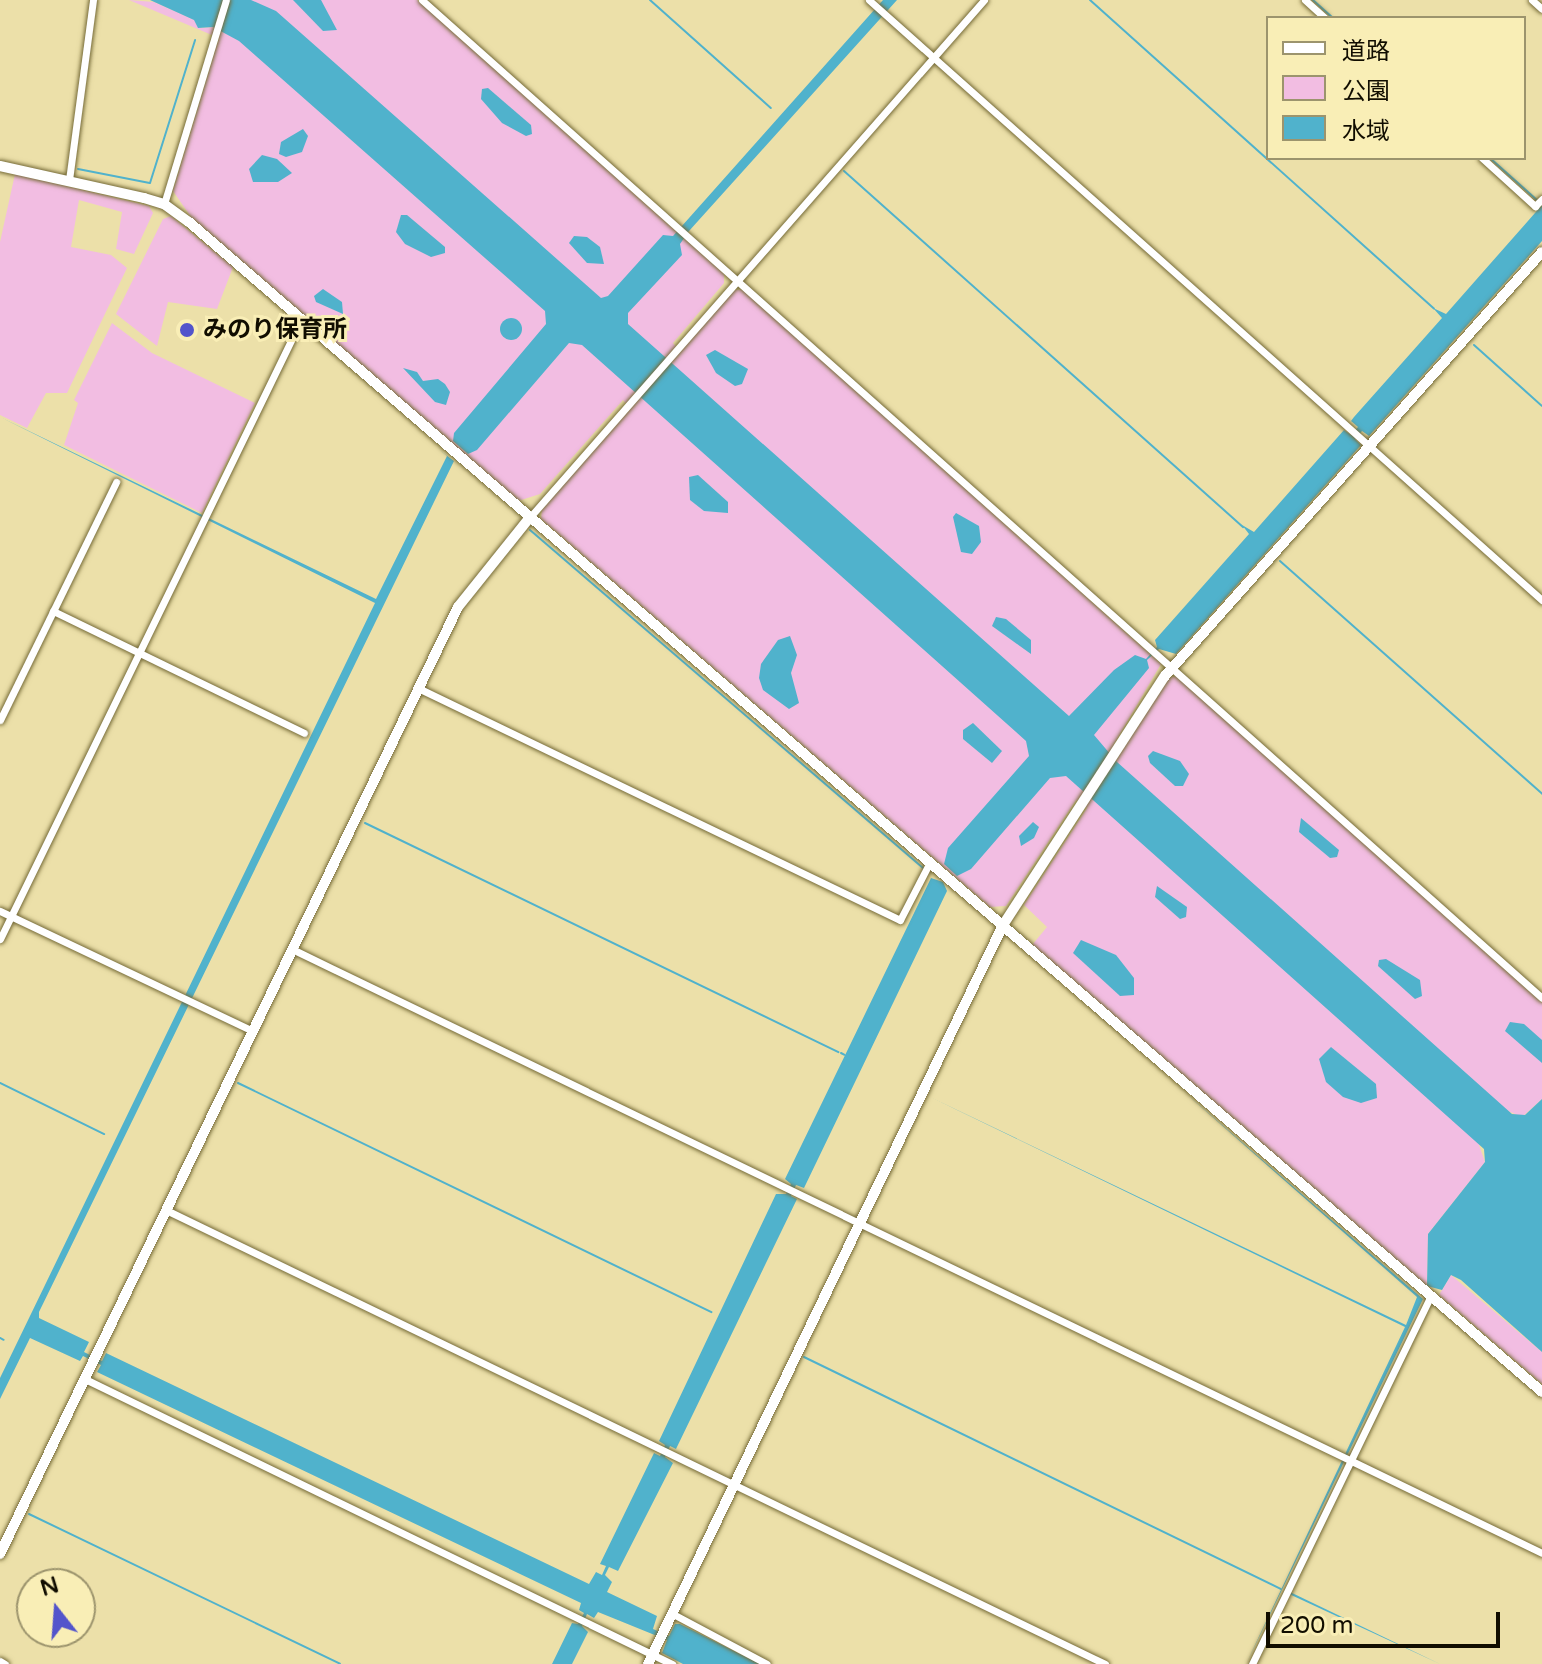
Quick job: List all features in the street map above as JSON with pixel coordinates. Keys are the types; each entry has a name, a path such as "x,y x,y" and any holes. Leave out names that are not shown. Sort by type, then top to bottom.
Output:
{"street":[{"path":"69,180 93,0"},
{"path":"164,204 226,0"},
{"path":"422,0 1542,998"},
{"path":"0,1554 418,688 471,587 734,280 984,0"},
{"path":"1305,0 1323,16"},
{"path":"1532,0 1542,9"},
{"path":"872,3 1542,600"},
{"path":"1485,160 1540,201"},
{"path":"0,166 164,204 1542,1392"},
{"path":"650,1659 1003,925 1172,668 1542,252"},
{"path":"0,939 301,320"},
{"path":"0,720 116,482"},
{"path":"53,611 304,733"},
{"path":"418,688 900,920 930,862"},
{"path":"0,911 253,1031"},
{"path":"292,949 1542,1553"},
{"path":"166,1210 1105,1664"},
{"path":"1252,1664 1346,1458 1431,1296"},
{"path":"85,1379 588,1622 650,1659 672,1664"},
{"path":"673,1614 767,1664"}],"green space":[{"path":"129,0 154,2 195,20 200,28 213,27 232,0 417,0 724,274 724,283 673,343 679,350 731,290 743,290 1161,664 1114,744 1120,751 1169,678 1176,676 1542,1003 1542,1099 1522,1117 1508,1111 1479,1145 1485,1162 1428,1234 1427,1286 1032,945 1047,927 1024,905 1087,808 1076,800 1006,906 990,907 541,519 542,510 630,408 623,400 540,494 518,501 191,217 173,191 219,38"},
{"path":"15,174 149,206 153,213 134,254 116,249 122,212 79,200 71,247 111,255 127,268 67,393 46,393 27,428 0,415 0,242"},
{"path":"171,216 233,267 217,309 168,302 157,346 116,314 163,219"},
{"path":"112,323 152,353 255,403 202,513 64,445 78,403 74,400"},
{"path":"1451,1275 1542,1352 1542,1384 1439,1295"}],"water":[{"path":"150,0 251,0 276,11 601,298 608,296 663,235 673,236 883,0 897,0 689,231 680,244 682,255 628,313 628,324 1069,716 1114,670 1135,655 1146,659 1157,647 1155,640 1249,534 1242,525 1254,532 1344,430 1351,435 1358,427 1351,421 1354,417 1442,318 1433,308 1446,314 1542,205 1542,241 1369,436 1362,431 1355,439 1361,445 1176,654 1159,649 1147,660 1149,668 1094,735 1117,762 1512,1114 1525,1115 1542,1099 1542,1352 1461,1280 1451,1275 1442,1290 1427,1286 1428,1234 1485,1162 1484,1149 1066,776 1050,778 971,869 957,876 944,864 948,848 1029,756 1026,741 582,345 569,343 477,450 468,454 453,441 454,433 546,324 545,311 239,41 213,27 198,28 194,20"},
{"path":"293,0 321,0 337,30 323,31"},
{"path":"488,88 531,125 532,134 526,136 502,123 481,99 482,89"},
{"path":"303,129 308,136 302,152 286,157 279,154 281,142"},
{"path":"262,155 277,159 292,173 278,182 253,182 249,169"},
{"path":"401,215 407,215 445,247 445,253 431,257 405,244 396,232"},
{"path":"574,236 587,237 600,247 604,264 587,263 569,243"},
{"path":"323,289 342,302 343,314 316,302 314,296"},
{"path":"511,318 519,321 522,329 519,337 511,340 503,337 500,329 503,321"},
{"path":"715,350 748,369 742,384 735,386 716,373 706,355"},
{"path":"403,368 417,372 423,381 438,379 445,384 450,392 446,405 435,402"},
{"path":"0,417 376,599 447,456 438,449 454,461 39,1312 39,1318 89,1342 84,1352 102,1361 106,1353 589,1584 596,1572 602,1575 606,1566 600,1564 654,1453 660,1456 665,1445 659,1441 776,1194 786,1194 791,1184 785,1179 931,878 943,882 947,891 804,1188 796,1185 791,1196 797,1199 676,1449 670,1446 665,1457 673,1463 618,1571 609,1567 605,1575 612,1582 607,1592 657,1616 653,1629 669,1636 675,1624 680,1624 760,1664 683,1664 662,1653 667,1640 598,1612 594,1618 587,1614 582,1626 588,1632 572,1664 552,1664 572,1623 578,1624 584,1613 579,1610 581,1603 97,1372 101,1365 83,1356 80,1361 30,1338 0,1399 0,1378 375,603"},
{"path":"698,475 728,502 728,513 704,511 690,500 689,477"},
{"path":"956,513 979,526 981,542 972,554 961,552 953,517"},
{"path":"996,617 1006,619 1031,640 1031,654 992,626"},
{"path":"790,636 797,655 791,673 799,703 789,709 763,690 759,678 761,664 778,640"},
{"path":"973,723 1002,751 992,763 963,739 963,730"},
{"path":"1153,751 1180,761 1189,774 1183,786 1175,786 1150,763 1148,756"},
{"path":"1301,818 1339,850 1337,857 1330,858 1299,832"},
{"path":"1033,822 1039,827 1034,838 1021,846 1019,836"},
{"path":"1157,886 1187,907 1186,917 1180,919 1155,897"},
{"path":"1081,940 1116,955 1134,978 1134,995 1120,996 1073,953"},
{"path":"1386,959 1420,980 1422,996 1415,999 1378,966 1379,960"},
{"path":"1510,1022 1524,1024 1542,1040 1542,1063 1505,1031"},
{"path":"1331,1047 1376,1084 1377,1098 1361,1103 1343,1097 1326,1082 1319,1059"},
{"path":"1184,1092 1423,1299 1246,1664 1405,1327 928,1096 1406,1325 1417,1297"},
{"path":"1290,1592 1440,1664 1289,1594"}],"waterway":[{"path":"650,0 771,108"},
{"path":"1090,0 1266,158"},
{"path":"1313,0 1331,16"},
{"path":"78,169 150,183 195,40"},
{"path":"1268,160 1434,309"},
{"path":"1492,160 1537,200"},
{"path":"844,171 1243,527"},
{"path":"1474,345 1542,406"},
{"path":"530,530 923,868"},
{"path":"1280,561 1542,794"},
{"path":"365,823 838,1052"},
{"path":"841,1053 845,1055"},
{"path":"0,1083 104,1134"},
{"path":"238,1083 711,1312"},
{"path":"0,1338 4,1340"},
{"path":"804,1357 1281,1589"},
{"path":"29,1514 340,1664"}],"place":[{"name":"みのり保育所","path":"187,330"}]}
